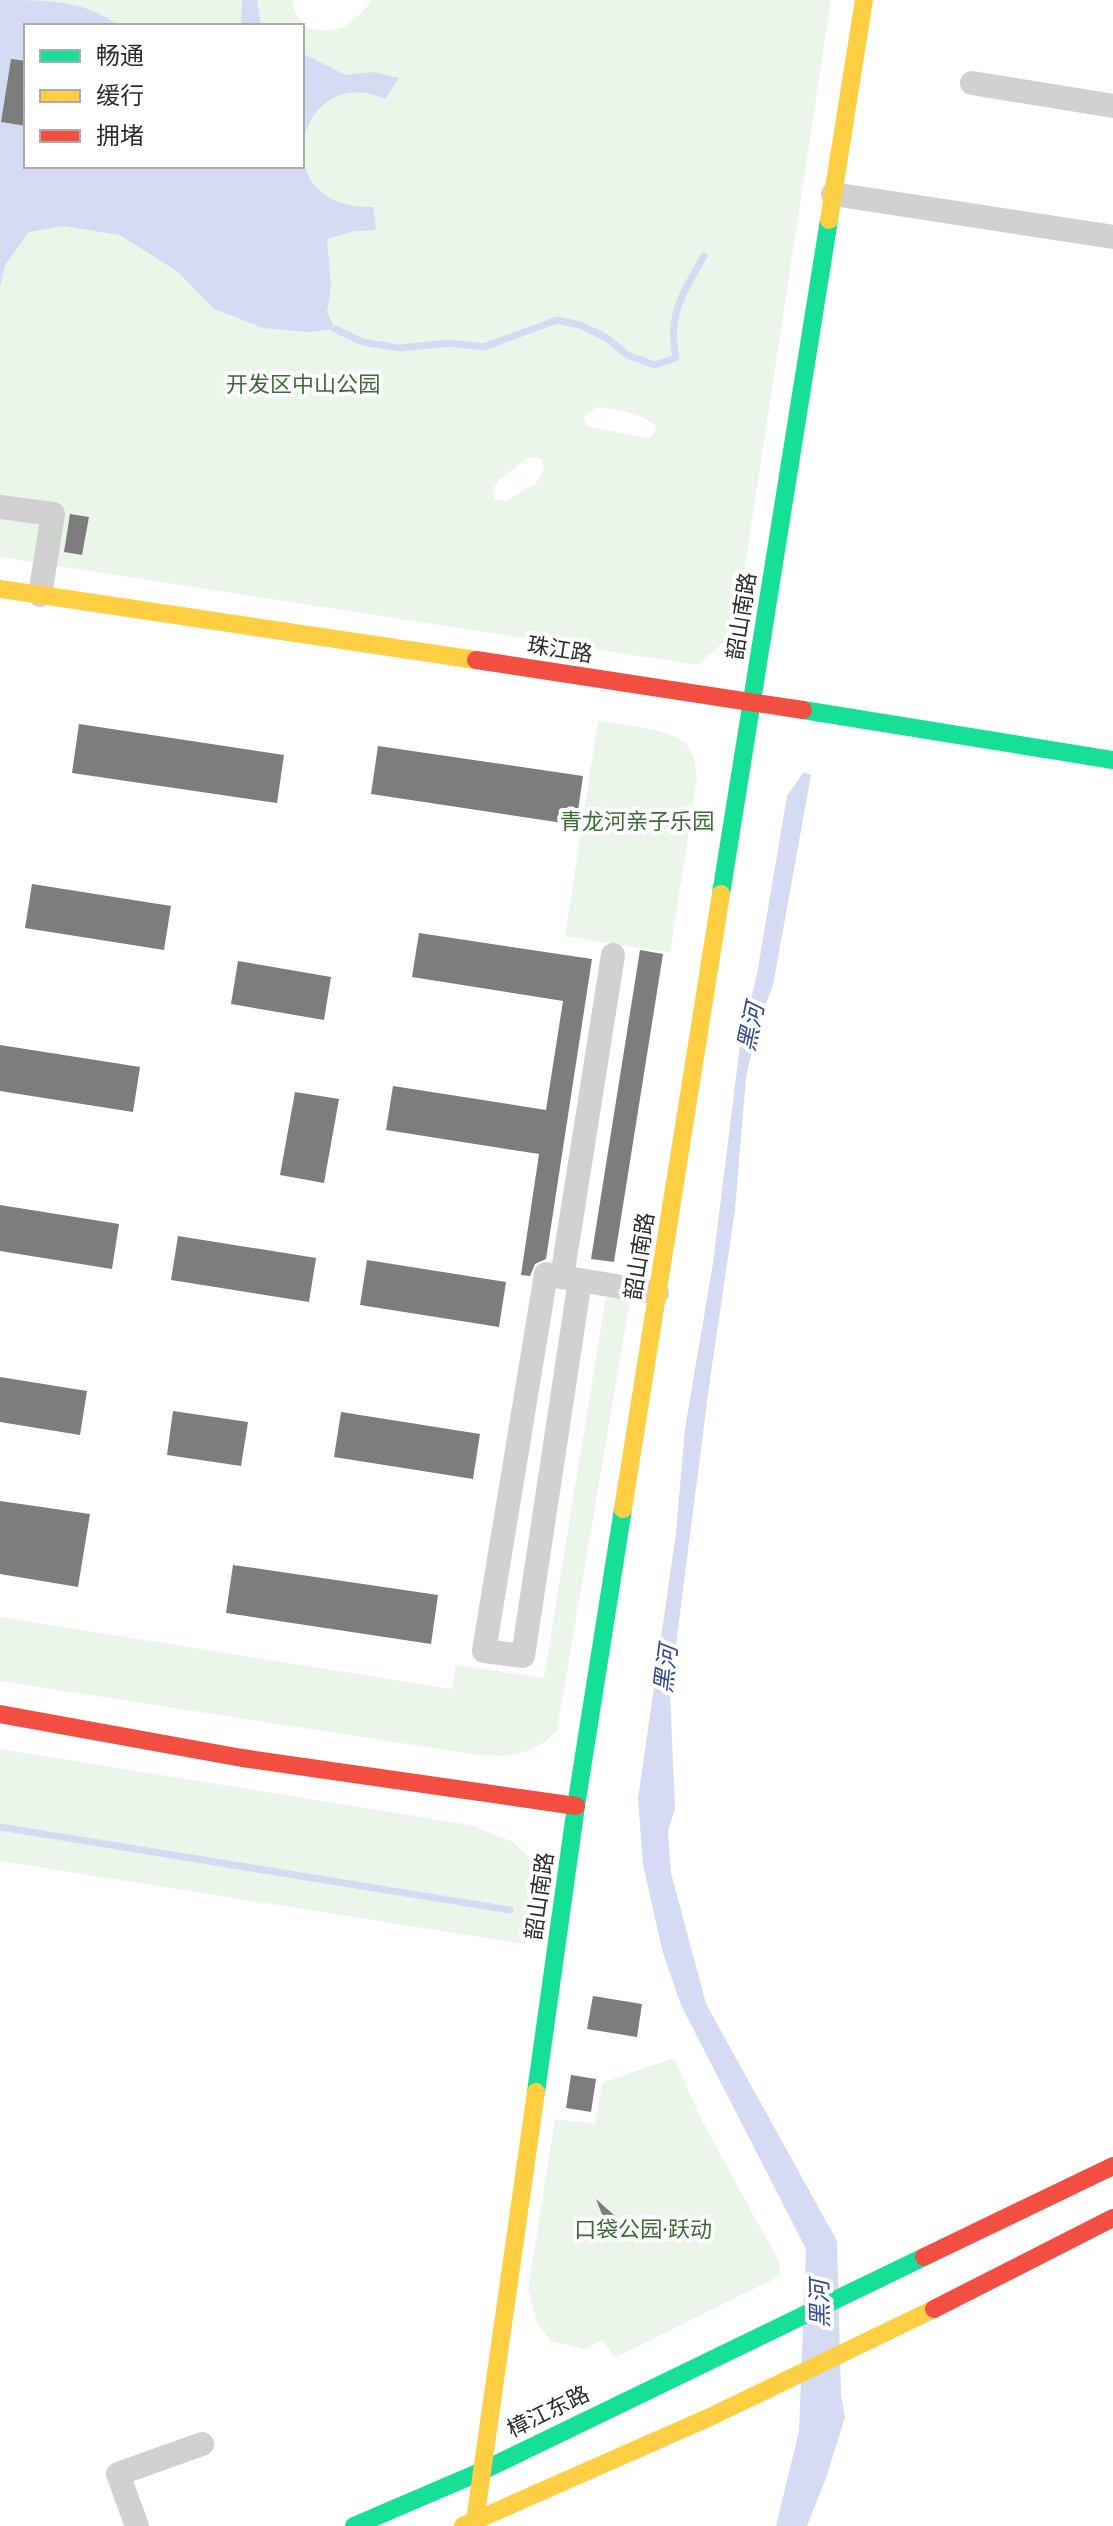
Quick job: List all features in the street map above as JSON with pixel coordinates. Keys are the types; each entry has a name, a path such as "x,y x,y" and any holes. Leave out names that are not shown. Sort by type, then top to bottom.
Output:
{"street":[{"name":"韶山南路","path":"469,2524 480,2472 539,2078 576,1806 864,0"},
{"path":"972,83 1113,106"},
{"path":"833,194 1113,237"},
{"path":"0,507 53,514 40,595"},
{"name":"珠江路","path":"0,589 1113,760"},
{"path":"613,955 571,1278 523,1656 484,1651 546,1274 571,1278 657,1293"},
{"path":"0,1714 242,1758 576,1806"},
{"name":"樟江东路","path":"354,2526 480,2472 1113,2166"},
{"path":"469,2524 926,2315 1113,2218"},
{"path":"137,2526 118,2474 202,2444"}],"green space":[{"name":"开发区中山公园","path":"0,0 292,0 295,12 304,24 307,28 328,30 351,22 372,0 831,0 735,633 697,665 0,557","holes":["597,407 635,415 656,426 654,435 647,438 587,426 583,417","528,458 541,459 544,468 535,485 506,501 495,499 492,491 499,480"]},
{"name":"青龙河亲子乐园","path":"598,721 668,734 678,738 691,750 697,779 670,953 565,936"},
{"path":"606,1296 630,1300 557,1731 539,1746 512,1755 478,1755 0,1681 0,1617 452,1689 456,1665 544,1678"},
{"path":"0,1749 471,1825 513,1842 535,1864 525,1944 0,1861"},
{"name":"口袋公园·跃动","path":"674,2058 701,2119 779,2262 780,2276 614,2358 603,2340 584,2349 551,2341 536,2321 528,2289 555,2119 595,2124 602,2083"}],"water":[{"path":"0,0 50,1 79,6 117,24 24,24 24,61 11,60 1,122 24,126 24,168 304,168 304,164 315,186 338,202 373,207 376,230 354,231 327,239 331,287 327,312 335,329 307,332 264,328 214,309 178,272 120,235 63,226 29,232 5,265 0,287"},
{"path":"242,0 257,0 261,24 241,24"},
{"path":"304,54 345,75 372,72 399,78 385,99 355,92 331,99 313,116 304,139"},
{"name":"黑河","path":"804,772 811,775 773,985 759,1022 746,1077 735,1210 670,1692 675,1808 668,1831 671,1873 706,2004 837,2241 841,2395 845,2417 807,2526 776,2526 799,2431 806,2249 681,2005 663,1953 643,1865 638,1799 676,1533 685,1429 713,1263 740,1045 757,974 787,796"}],"building":[{"path":"11,59 24,61 24,126 1,122"},
{"path":"70,514 89,517 82,555 64,552"},
{"path":"79,724 284,755 277,803 72,773"},
{"path":"378,746 583,776 576,825 371,794"},
{"path":"32,884 171,906 164,950 25,928"},
{"path":"419,933 592,959 546,1259 535,1264 530,1276 521,1275 539,1154 386,1130 393,1086 546,1110 563,1001 412,977"},
{"path":"640,950 663,954 614,1262 591,1259"},
{"path":"238,961 331,977 324,1020 231,1004"},
{"path":"0,1045 140,1067 133,1112 0,1091"},
{"path":"295,1092 339,1099 324,1183 280,1175"},
{"path":"0,1205 119,1224 112,1269 0,1251"},
{"path":"178,1236 316,1258 309,1302 171,1280"},
{"path":"367,1260 506,1282 499,1327 360,1305"},
{"path":"0,1377 87,1391 80,1435 0,1422"},
{"path":"173,1411 248,1422 241,1466 167,1455"},
{"path":"341,1412 480,1434 473,1479 334,1457"},
{"path":"0,1501 90,1514 78,1587 0,1574"},
{"path":"233,1565 438,1595 431,1644 226,1613"},
{"path":"593,1996 642,2004 637,2037 587,2029"},
{"path":"571,2075 596,2079 591,2112 566,2108"},
{"path":"596,2199 631,2233 621,2239 611,2238"}],"waterway":[{"path":"335,329 363,342 400,348 449,343 484,347 557,320 580,325 607,338 627,355 655,365 676,358 675,316 704,256"},
{"path":"0,1827 510,1910"}],"traffic: fast":[{"path":"721,894 829,220"},
{"path":"803,710 1113,760"},
{"path":"536,2092 576,1806 623,1509"},
{"path":"354,2526 480,2472 924,2257"}],"traffic: slow":[{"path":"829,220 864,0"},
{"path":"0,589 476,660"},
{"path":"623,1509 721,894"},
{"path":"475,2521 536,2092"},
{"path":"463,2526 710,2417 934,2309"}],"traffic: jam":[{"path":"476,660 803,710"},
{"path":"0,1714 242,1758 576,1806"},
{"path":"924,2257 1113,2166"},
{"path":"934,2309 1113,2218"}]}
